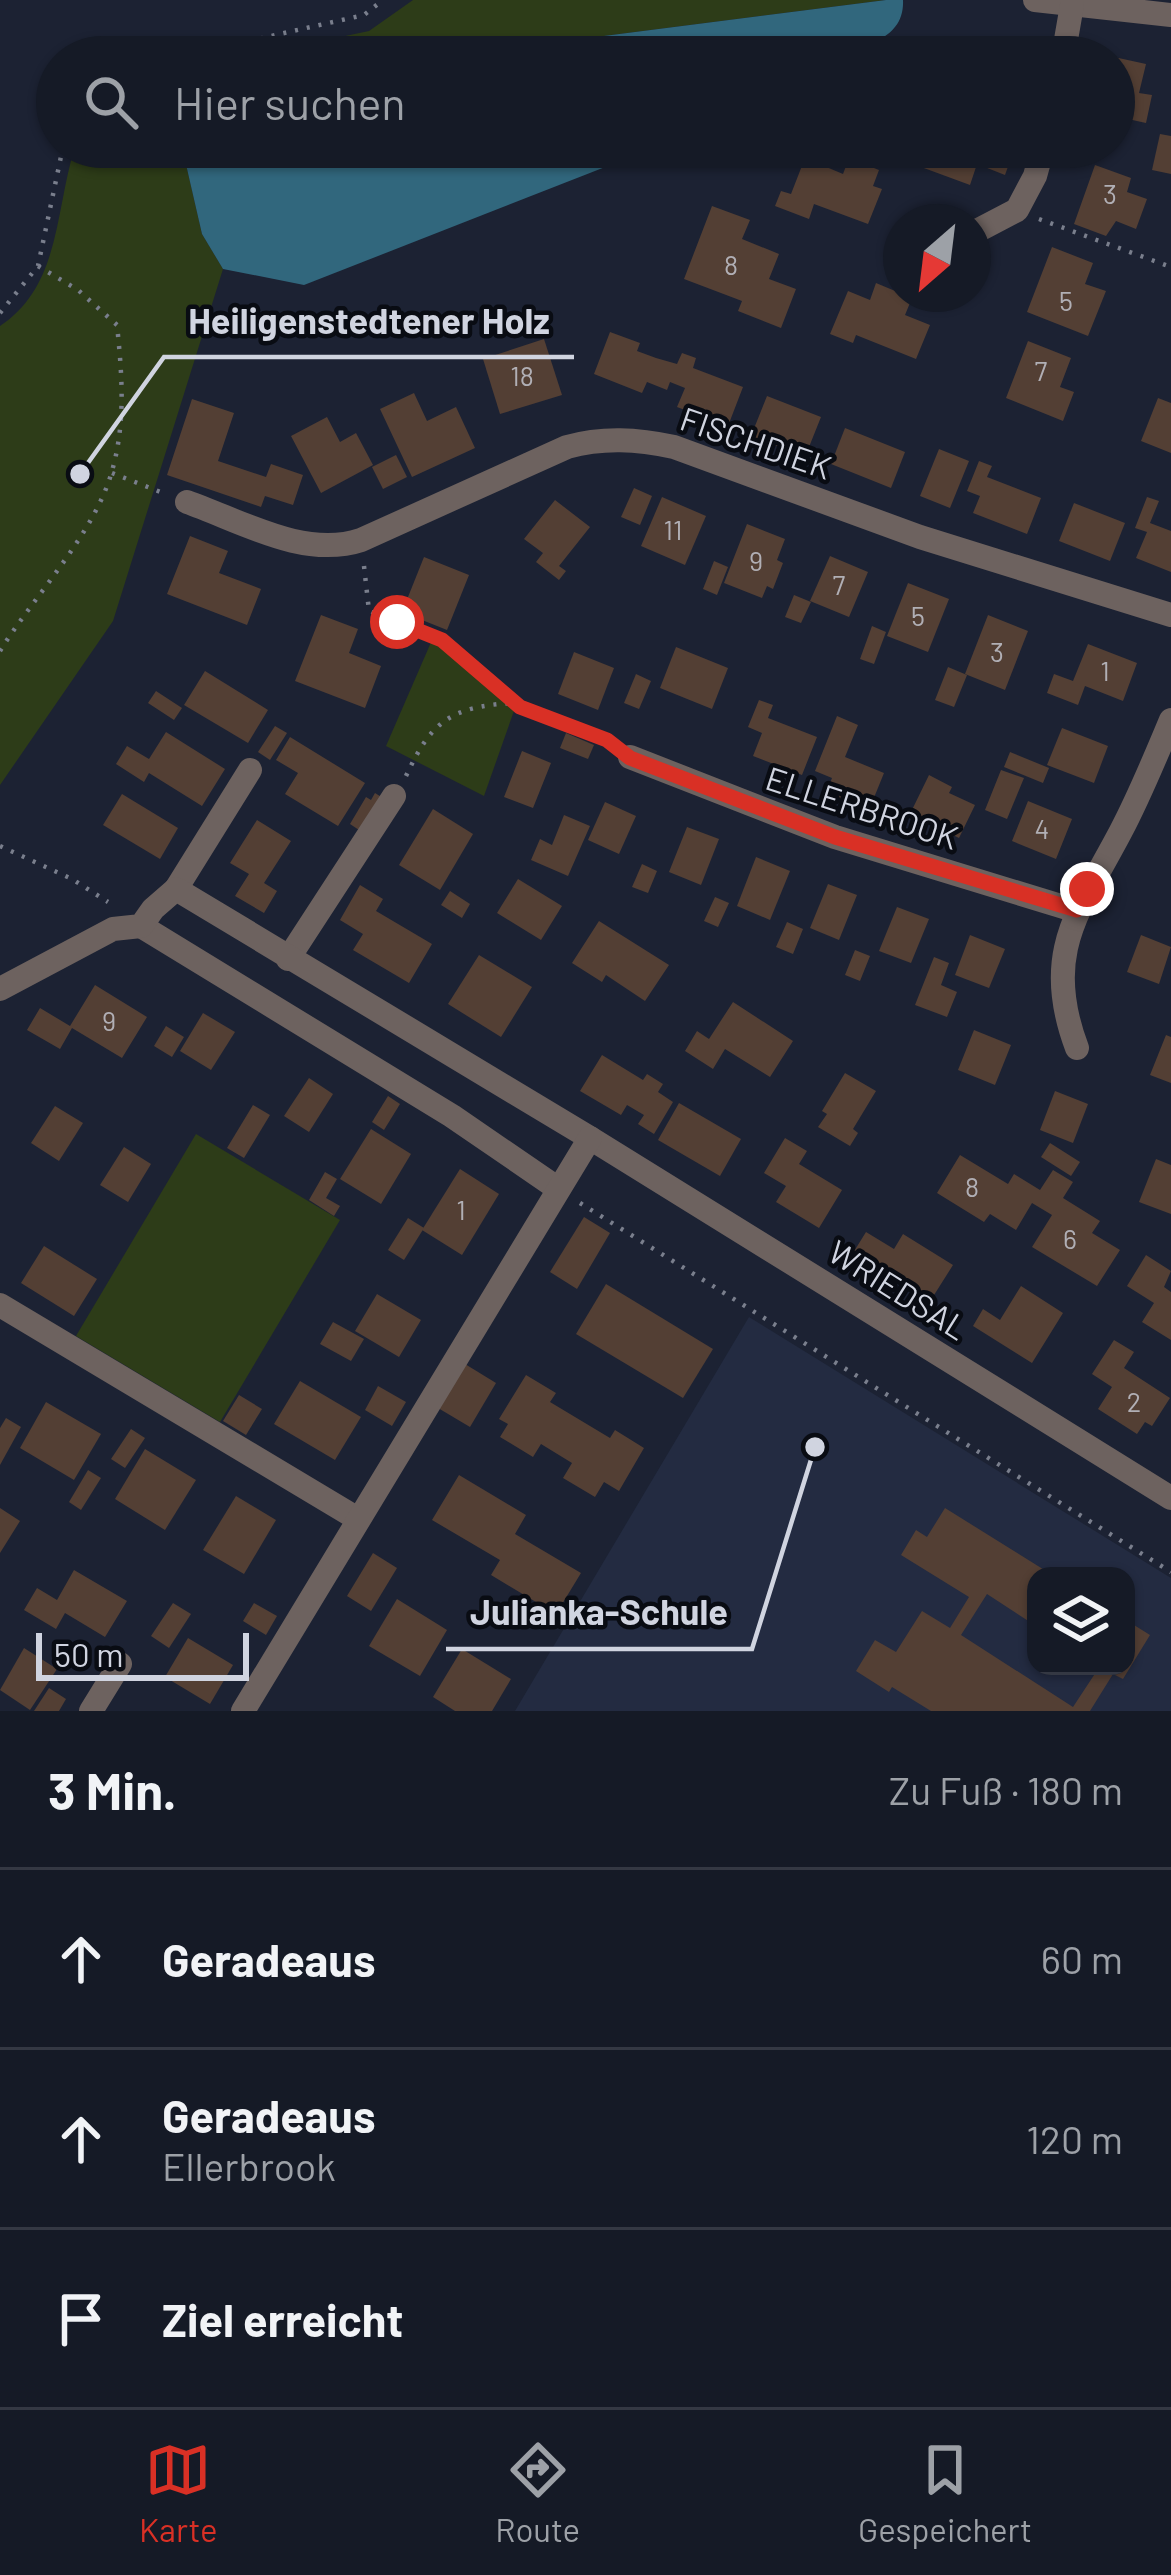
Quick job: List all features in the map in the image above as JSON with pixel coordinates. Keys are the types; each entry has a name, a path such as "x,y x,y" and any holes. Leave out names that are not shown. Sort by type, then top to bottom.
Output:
{"street":[{"path":"1035,0 1171,15"},
{"path":"1067,36 1072,5"},
{"path":"991,224 1017,211 1037,168"},
{"name":"FISCHDIEK","path":"187,502 301,543 338,547 568,447 590,441 637,440 698,454 920,537 1171,615"},
{"path":"1077,1048 1064,1013 1064,965 1077,910 1138,799 1171,720"},
{"name":"ELLERBROOK","path":"630,758 835,837 1077,910"},
{"path":"0,989 133,925 176,889 250,770"},
{"path":"288,959 394,796"},
{"name":"WRIEDSAL","path":"176,889 590,1138 1171,1498"},
{"path":"133,925 452,1116 556,1188"},
{"path":"242,1711 590,1138"},
{"path":"0,1305 358,1519"},
{"path":"91,1711 120,1664"}],"path":[{"path":"271,36 364,15 383,0"},
{"path":"0,313 38,266 59,168"},
{"path":"1017,211 1171,266"},
{"path":"0,651 83,532 112,473 124,394 117,325 78,290 38,266"},
{"path":"112,473 187,502"},
{"path":"361,540 369,611 442,640 515,703 607,740 630,758"},
{"path":"394,796 431,730 474,709 515,703"},
{"path":"0,846 87,889 116,907 133,925"},
{"path":"556,1188 1171,1572"}],"shaded area":[{"path":"903,0 902,14 885,36 604,36"},
{"path":"187,168 603,168 304,285 223,269 202,234"},
{"path":"749,1317 1171,1578 1171,1711 515,1711"}],"green space":[{"path":"413,0 886,0 604,36 345,36 369,31"},
{"path":"187,168 202,234 223,269 113,621 0,785 0,326 35,290 45,268 69,171"},
{"path":"432,640 515,708 484,796 386,746"},
{"path":"196,1134 340,1220 220,1422 76,1336"}],"building":[{"path":"1135,62 1146,64 1139,93 1152,95 1146,123 1135,121"},
{"path":"1160,134 1171,136 1171,174 1152,170"},
{"path":"801,168 829,168 843,174 845,168 879,170 873,186 882,189 868,224 814,204 809,219 775,206 781,191 791,194"},
{"path":"924,168 976,168 970,185"},
{"path":"1094,168 1131,178 1127,192 1147,199 1136,229 1116,221 1106,236 1074,224"},
{"path":"712,206 750,220 742,239 779,254 769,279 796,289 781,328 738,311 742,301 684,279"},
{"path":"1052,247 1093,263 1085,284 1106,291 1088,336 1027,312"},
{"path":"876,283 883,286 883,312 906,312 930,325 916,359 856,335 853,343 830,334 848,291 870,300"},
{"path":"610,332 640,343 637,351 656,358 677,364 682,353 696,358 693,368 743,387 728,426 677,407 685,388 670,382 667,390 647,382 642,393 594,374"},
{"path":"544,339 562,395 500,414 483,359"},
{"path":"1028,341 1071,358 1060,387 1074,392 1063,421 1006,398"},
{"path":"414,393 427,421 456,407 475,448 412,477 380,409"},
{"path":"767,396 821,417 805,457 751,436"},
{"path":"1158,398 1171,403 1171,453 1141,441"},
{"path":"192,399 234,413 218,461 266,477 271,464 303,475 293,505 265,496 261,507 167,475"},
{"path":"327,417 340,442 356,433 373,465 321,493 291,436"},
{"path":"845,428 905,452 891,488 831,464"},
{"path":"939,449 969,461 950,508 920,496"},
{"path":"396,455 407,477 383,489 372,467"},
{"path":"979,461 992,466 987,477 1041,498 1027,534 973,513 980,496 967,491"},
{"path":"634,488 652,496 640,525 621,517"},
{"path":"662,497 706,516 685,565 641,546"},
{"path":"1147,497 1159,501 1150,523 1171,531 1171,572 1136,558 1147,532 1135,528"},
{"path":"555,500 590,527 559,566 566,571 559,580 536,562 543,553 524,539"},
{"path":"1074,503 1125,523 1110,561 1059,541"},
{"path":"747,524 785,539 777,560 783,563 773,589 767,586 762,598 724,583"},
{"path":"190,536 228,551 219,573 261,589 247,625 167,594"},
{"path":"830,556 868,572 849,617 810,601"},
{"path":"424,557 469,575 447,630 402,612"},
{"path":"714,561 728,567 717,595 703,589"},
{"path":"908,583 949,599 928,652 887,636"},
{"path":"794,595 811,602 801,623 785,617"},
{"path":"321,615 358,629 349,653 381,666 365,708 295,681"},
{"path":"988,615 1028,631 1005,690 965,674"},
{"path":"872,626 886,632 874,664 860,659"},
{"path":"1088,644 1137,663 1123,701 1085,686 1078,705 1047,693 1054,674 1073,681"},
{"path":"676,647 728,668 712,709 660,688"},
{"path":"574,652 614,668 598,710 558,694"},
{"path":"948,667 967,675 954,707 935,700"},
{"path":"205,671 268,710 248,743 184,705"},
{"path":"636,674 651,681 639,709 624,703"},
{"path":"156,691 182,708 174,720 148,703"},
{"path":"759,700 773,705 768,718 817,737 802,775 753,756 762,733 748,727"},
{"path":"837,716 858,725 845,757 884,773 869,810 826,793 832,778 815,771"},
{"path":"275,726 287,733 270,760 258,752"},
{"path":"1062,728 1108,746 1094,783 1047,765"},
{"path":"166,732 225,769 202,806 149,773 144,782 116,764 127,746 149,759"},
{"path":"566,733 594,745 588,759 560,748"},
{"path":"290,737 365,783 338,826 285,794 298,773 276,760"},
{"path":"522,751 551,763 533,808 504,797"},
{"path":"1010,752 1049,768 1043,783 1004,767"},
{"path":"1001,770 1024,778 1007,819 985,810"},
{"path":"929,775 952,787 949,793 975,805 959,838 910,814"},
{"path":"375,793 383,798 362,832 350,824 366,797 371,800"},
{"path":"122,794 178,828 160,859 103,825"},
{"path":"1028,801 1072,819 1056,859 1012,841"},
{"path":"605,802 636,816 619,854 588,840"},
{"path":"433,809 473,834 440,890 399,865"},
{"path":"564,815 590,826 568,876 531,860 540,839 552,845"},
{"path":"257,820 291,841 264,883 277,891 264,913 235,896 249,874 230,863"},
{"path":"687,827 719,839 701,885 669,872"},
{"path":"756,857 790,871 770,920 737,906"},
{"path":"642,864 657,871 648,893 632,887"},
{"path":"518,879 562,906 541,940 497,913"},
{"path":"828,884 857,895 839,940 810,928"},
{"path":"360,885 383,899 376,911 432,944 409,983 353,950 363,934 340,920"},
{"path":"450,891 470,904 462,918 441,905"},
{"path":"715,897 729,903 718,927 704,921"},
{"path":"897,907 929,919 911,963 879,951"},
{"path":"599,921 669,965 645,1001 606,975 602,982 572,963"},
{"path":"787,922 803,929 793,954 776,947"},
{"path":"970,935 1005,949 989,988 955,975"},
{"path":"1141,935 1171,947 1159,984 1127,972"},
{"path":"855,950 870,956 860,981 845,975"},
{"path":"479,955 532,987 501,1037 448,1004"},
{"path":"934,957 949,963 941,985 957,992 947,1017 915,1005"},
{"path":"95,985 147,1017 122,1058 72,1028 60,1049 27,1030 40,1008 70,1026"},
{"path":"733,1002 793,1041 770,1077 725,1049 713,1069 685,1051 697,1031 709,1039"},
{"path":"203,1013 235,1032 211,1070 180,1051"},
{"path":"166,1026 184,1037 172,1057 154,1046"},
{"path":"974,1030 1011,1045 995,1085 958,1070"},
{"path":"1166,1035 1171,1037 1171,1083 1150,1075"},
{"path":"602,1055 643,1080 647,1074 663,1084 658,1092 673,1102 654,1134 638,1124 644,1115 627,1105 621,1115 580,1091"},
{"path":"845,1073 876,1091 853,1129 858,1133 850,1146 818,1127"},
{"path":"309,1078 333,1094 309,1132 284,1116"},
{"path":"1055,1091 1088,1104 1073,1143 1040,1130"},
{"path":"388,1096 400,1104 384,1130 372,1122"},
{"path":"679,1103 741,1139 720,1176 658,1140"},
{"path":"253,1105 270,1115 244,1158 227,1148"},
{"path":"55,1106 83,1123 59,1161 31,1143"},
{"path":"371,1129 411,1154 381,1204 340,1179"},
{"path":"785,1138 807,1151 799,1164 842,1190 819,1228 776,1202 786,1186 764,1173"},
{"path":"1050,1143 1080,1162 1071,1176 1041,1157"},
{"path":"124,1147 151,1164 128,1202 100,1185"},
{"path":"960,1155 1008,1184 1014,1174 1040,1190 1053,1170 1073,1182 1063,1198 1100,1221 1092,1233 1120,1250 1097,1286 1032,1247 1052,1215 1032,1203 1016,1230 990,1214 984,1222 937,1193"},
{"path":"1156,1159 1171,1165 1171,1214 1139,1202"},
{"path":"460,1169 499,1194 462,1255 422,1230"},
{"path":"325,1172 337,1179 326,1198 340,1206 334,1216 309,1200"},
{"path":"584,1217 610,1233 577,1289 550,1272"},
{"path":"408,1218 424,1228 404,1260 388,1250"},
{"path":"866,1232 894,1249 903,1234 953,1265 929,1303 853,1253"},
{"path":"44,1246 97,1279 74,1316 21,1283"},
{"path":"1146,1255 1171,1271 1164,1287 1171,1292 1171,1340 1142,1322 1154,1303 1127,1286"},
{"path":"606,1284 713,1349 683,1398 576,1334"},
{"path":"1021,1286 1063,1313 1032,1363 973,1326 983,1309 1000,1320"},
{"path":"377,1294 421,1320 399,1357 355,1331"},
{"path":"333,1322 364,1339 351,1361 320,1344"},
{"path":"1114,1340 1134,1352 1124,1368 1170,1398 1152,1426 1145,1422 1137,1434 1098,1409 1112,1387 1092,1374"},
{"path":"465,1364 496,1383 470,1427 438,1408"},
{"path":"526,1375 556,1393 550,1402 610,1438 615,1430 644,1448 619,1491 604,1482 595,1497 563,1478 572,1463 541,1444 533,1457 500,1437 508,1424 499,1419"},
{"path":"300,1381 361,1417 335,1460 274,1424"},
{"path":"378,1386 406,1402 392,1426 365,1410"},
{"path":"239,1395 262,1409 246,1435 223,1421"},
{"path":"46,1402 101,1434 74,1480 20,1448"},
{"path":"6,1418 21,1427 0,1465 0,1428"},
{"path":"131,1429 145,1438 125,1468 111,1459"},
{"path":"145,1449 196,1480 165,1530 115,1499"},
{"path":"88,1470 101,1478 81,1510 69,1502"},
{"path":"459,1475 526,1515 515,1534 581,1573 556,1614 491,1575 500,1560 432,1520"},
{"path":"236,1496 276,1520 244,1574 203,1550"},
{"path":"0,1508 20,1521 0,1553"},
{"path":"945,1508 1040,1567 1027,1567 1027,1620 987,1594 961,1635 1073,1707 1094,1675 1112,1675 1090,1711 931,1711 856,1671 875,1640 896,1652 922,1611 950,1628 969,1597 901,1555 916,1530 927,1537"},
{"path":"373,1553 397,1568 371,1611 347,1596"},
{"path":"74,1570 127,1601 105,1637 65,1613 56,1629 24,1610 37,1588 57,1600"},
{"path":"397,1599 447,1630 420,1676 369,1646"},
{"path":"173,1603 191,1614 169,1648 151,1636"},
{"path":"254,1603 277,1616 266,1635 243,1621"},
{"path":"1135,1626 1150,1635 1135,1659"},
{"path":"188,1638 233,1665 210,1704 165,1677"},
{"path":"24,1648 57,1669 30,1710 0,1690"},
{"path":"462,1649 511,1679 492,1711 455,1711 433,1697"},
{"path":"49,1688 66,1699 59,1711 34,1711"}],"place":[{"name":"Heiligenstedtener Holz","path":"80,474"},
{"name":"Julianka-Schule","path":"815,1447"}],"route":[{"path":"397,622 442,640 520,707 607,740 630,758 736,802 1077,910 1087,889"}]}
